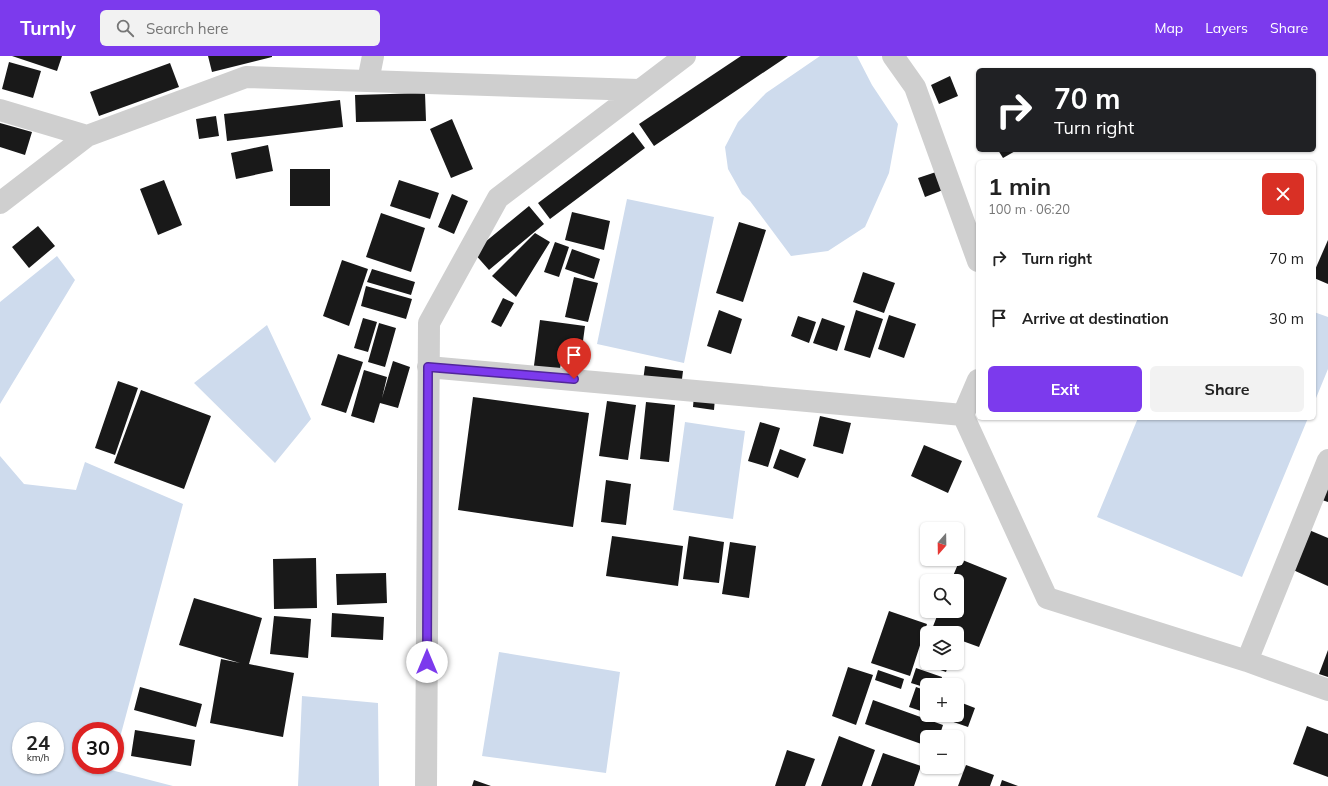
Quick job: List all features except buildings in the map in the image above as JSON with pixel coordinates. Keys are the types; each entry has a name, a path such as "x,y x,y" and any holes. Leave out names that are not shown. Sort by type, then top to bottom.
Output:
{"street":[{"path":"368,81 373,56"},
{"path":"426,786 429,323 498,198 684,56"},
{"path":"893,56 915,87 976,255"},
{"path":"0,203 87,136 246,77 639,90"},
{"path":"0,110 87,136"},
{"path":"428,367 962,415"},
{"path":"976,384 962,415 1047,598 1247,661 1328,690"},
{"path":"1247,661 1328,460"}],"water":[{"path":"820,56 857,56 872,85 898,124 889,173 865,227 828,251 791,256 750,201 742,194 728,169 725,147 738,122 766,93"},
{"path":"627,199 714,217 684,363 597,344"},
{"path":"57,256 75,280 0,404 0,302"},
{"path":"1316,313 1328,317 1328,369 1316,398"},
{"path":"267,325 311,419 275,463 194,383"},
{"path":"1137,420 1307,420 1242,577 1097,517"},
{"path":"685,422 745,431 733,519 673,510"},
{"path":"0,456 24,484 76,490 85,462 183,504 124,723 72,722 72,774 124,773 173,786 0,786"},
{"path":"499,652 620,672 606,773 482,756"},
{"path":"302,696 378,703 379,786 298,786"}],"route":[{"path":"427,662 428,367 574,379"}]}
